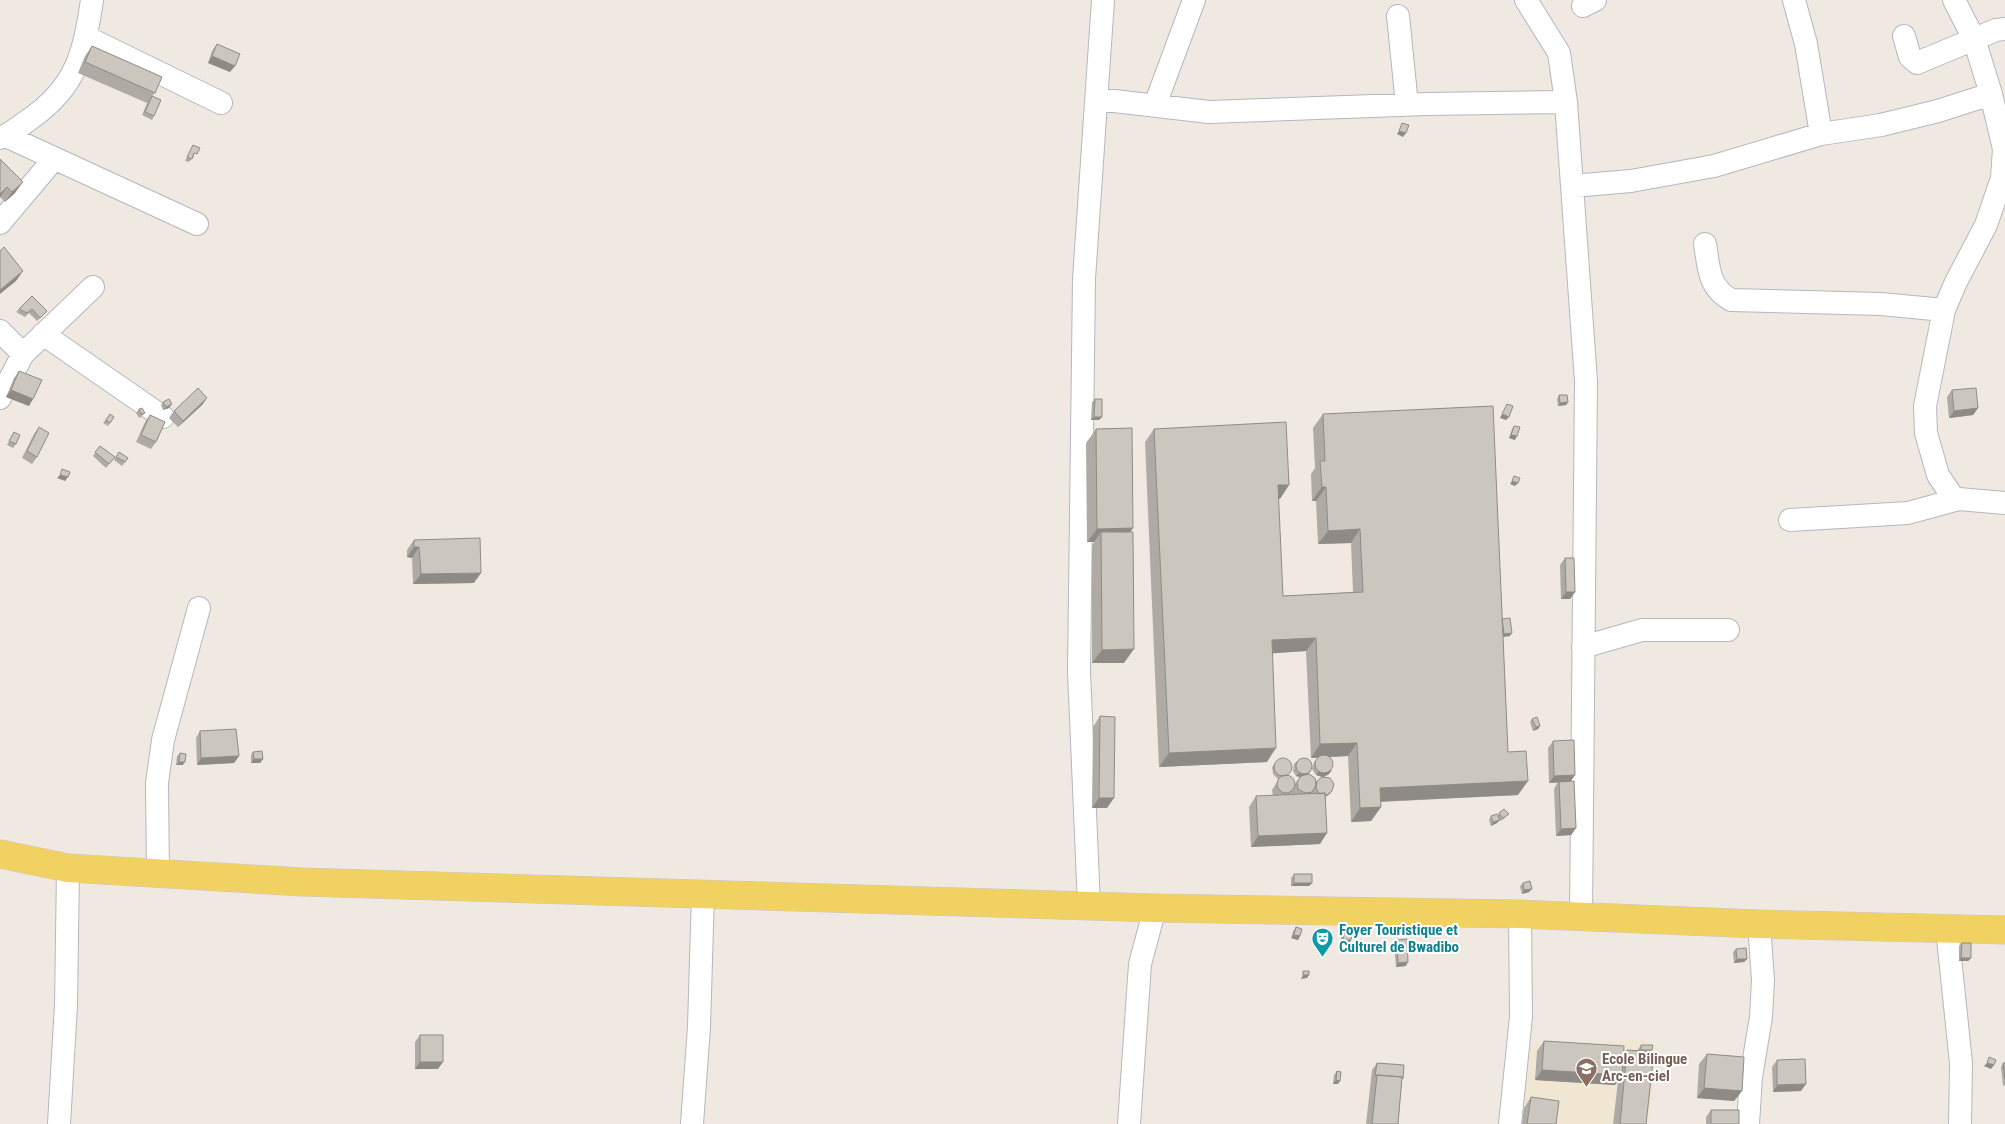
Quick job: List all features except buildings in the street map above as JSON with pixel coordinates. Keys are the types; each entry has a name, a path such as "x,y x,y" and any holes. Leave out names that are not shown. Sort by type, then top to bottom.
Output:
{"main road":[{"path":"0,854 68,868 302,882 1155,908 1520,914 1759,924 2005,930"}],"street":[{"path":"3,137 49,106 68,84 86,37 92,0"},
{"path":"1090,905 1079,672 1084,278 1103,0"},
{"path":"1155,106 1194,0"},
{"path":"1526,0 1559,54 1566,102 1586,381 1581,916"},
{"path":"1794,0 1806,44 1821,134"},
{"path":"1954,0 1974,40 1991,94 2004,149 2002,178 1986,225 1956,282 1944,310 1925,406 1926,433 1938,475 1952,496 1959,499 2005,503"},
{"path":"1398,16 1407,104"},
{"path":"1904,36 1910,57 1917,63 2005,29"},
{"path":"86,37 221,102"},
{"path":"1572,186 1630,181 1714,166 1821,134 1881,125 1938,111 1991,94"},
{"path":"1096,99 1209,112 1407,104 1566,102"},
{"path":"3,137 197,224"},
{"path":"0,223 54,160"},
{"path":"1705,244 1711,279 1718,292 1731,300 1881,304 1944,310"},
{"path":"0,398 23,354 93,287"},
{"path":"0,331 23,354"},
{"path":"43,334 163,418"},
{"path":"1790,520 1908,513 1959,499"},
{"path":"158,874 157,784 162,748 199,608"},
{"path":"1583,647 1642,630 1728,630"},
{"path":"59,1124 66,1005 68,868"},
{"path":"692,1124 699,1027 703,893"},
{"path":"1129,1124 1140,964 1155,908"},
{"path":"1510,1124 1521,1017 1520,914"},
{"path":"1748,1124 1751,1077 1761,1017 1763,980 1759,924"},
{"path":"1947,929 1960,1063 1960,1124"}],"shaded area":[{"name":"Ecole Bilingue Arc-en-ciel","path":"1644,1040 1659,1049 1648,1124 1513,1124 1525,1044"}],"place":[{"name":"Foyer Touristique et Culturel de Bwadibo","path":"1323,958"},
{"name":"Ecole Bilingue Arc-en-ciel","path":"1586,1087"}]}
